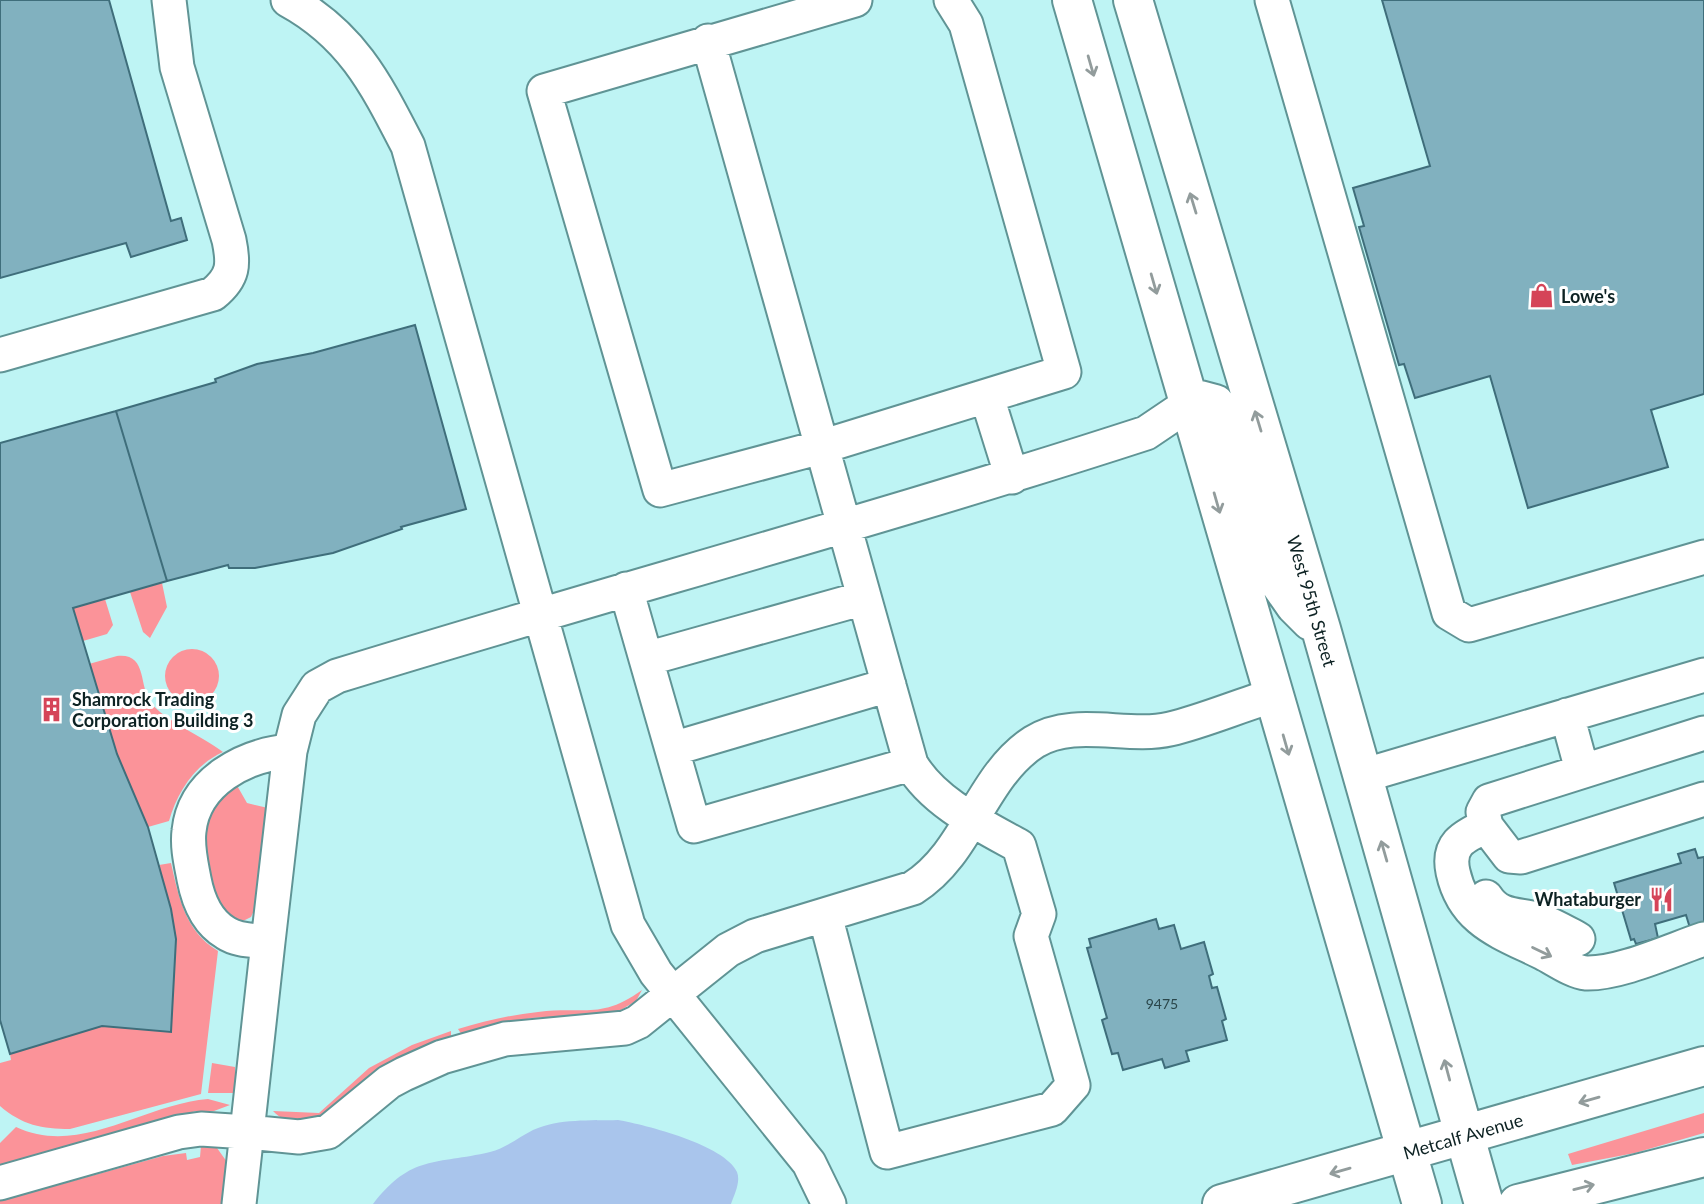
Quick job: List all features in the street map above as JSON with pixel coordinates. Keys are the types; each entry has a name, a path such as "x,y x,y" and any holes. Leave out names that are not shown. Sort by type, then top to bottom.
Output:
{"main road":[{"path":"1072,0 1272,696 1422,1204"},
{"name":"West 95th Street","path":"1133,0 1321,629 1484,1204"},
{"path":"1189,404 1200,400 1215,404 1272,572 1295,605 1321,629"},
{"name":"Metcalf Avenue","path":"1222,1204 1704,1066"},
{"path":"1518,1204 1704,1157"}],"lane":[{"path":"0,355 213,293 230,276 234,262 175,55 169,0"},
{"path":"288,0 320,17 372,76 408,146 628,925 674,994 794,1142 809,1163 829,1204"},
{"path":"855,0 544,91 660,490 821,447 1064,372 966,24 951,0"},
{"path":"1272,0 1450,613 1469,625 1704,557"},
{"path":"708,41 911,764 922,782 974,820 1019,846 1039,914 1031,936 1073,1085 1052,1109 887,1152 825,915"},
{"path":"987,397 1012,477"},
{"path":"239,1204 290,751 299,715 317,687 337,676 540,614 1012,477 1146,433 1189,404"},
{"path":"626,589 694,826 911,764"},
{"path":"646,659 863,598"},
{"path":"1362,776 1704,675"},
{"path":"672,749 889,685"},
{"path":"0,1183 179,1132 201,1129 299,1137 328,1132 389,1082 442,1057 505,1039 625,1028 674,994 728,950 746,941 794,923 897,895 928,879 974,820 998,779 1017,756 1036,741 1059,733 1170,729 1272,696"},
{"path":"1567,715 1582,770"},
{"path":"1704,733 1489,801 1478,830 1482,891 1493,907 1513,916 1536,919 1595,951 1704,939"},
{"path":"268,942 236,938 212,922 202,906 195,886 188,848 188,830 199,800 219,776 272,753 290,751"},
{"path":"1478,830 1509,856 1521,857 1704,799"},
{"path":"1478,830 1452,850 1450,859 1461,900 1470,911 1483,923 1585,973 1595,951"}],"shaded area":[{"path":"162,583 167,607 150,638 143,632 130,592"},
{"path":"105,599 113,625 107,634 83,641 73,608"},
{"path":"192,649 211,657 219,676 211,695 192,703 173,695 165,676 173,657"},
{"path":"127,656 138,665 147,696 157,709 223,752 195,772 182,790 169,821 148,827 117,754 89,664"},
{"path":"235,782 247,803 268,808 257,904 251,917 239,923 221,914 201,848 207,810"},
{"path":"171,863 185,913 198,934 218,951 201,1094 70,1129 41,1127 16,1118 0,1106 0,1063 11,1060 10,1054 102,1026 171,997 176,939 159,865"},
{"path":"642,990 636,1001 614,1014 531,1018 462,1035 458,1029 528,1013 603,1009"},
{"path":"451,1031 451,1038 386,1065 347,1097 316,1117 301,1122 287,1120 273,1111 319,1113 369,1068 412,1045"},
{"path":"212,1063 235,1067 235,1093 208,1093"},
{"path":"208,1099 230,1105 214,1111 196,1111 0,1166 0,1143 16,1127 40,1135 88,1133 184,1103"},
{"path":"1704,1113 1704,1133 1635,1153 1572,1165 1568,1154"},
{"path":"201,1146 217,1148 227,1162 222,1204 0,1204 0,1201 163,1156 186,1153 187,1160 200,1157"}],"water":[{"path":"618,1120 684,1138 730,1162 737,1172 738,1180 731,1204 373,1204 400,1177 426,1164 496,1150 543,1126 575,1121"}],"building":[{"path":"0,0 109,0 171,221 181,218 187,240 131,257 126,243 0,278"},
{"name":"Lowe's","path":"1382,0 1704,0 1704,394 1651,410 1668,467 1528,508 1490,376 1415,398 1404,364 1399,365 1359,227 1364,226 1353,188 1430,166"},
{"path":"415,325 466,509 401,527 402,529 333,553 255,568 229,568 228,565 167,581 116,411 216,382 215,379 257,364 313,353"},
{"name":"Shamrock Trading Corporation Building 3","path":"116,411 167,581 73,608 117,754 148,827 171,909 176,939 171,1032 102,1026 10,1054 0,1020 0,443"},
{"name":"Whataburger","path":"1695,849 1698,858 1704,857 1704,924 1690,928 1686,915 1655,924 1658,938 1636,944 1634,939 1631,940 1614,883 1681,863 1678,854"},
{"path":"1156,919 1159,929 1174,925 1181,949 1204,942 1213,974 1209,976 1212,988 1217,987 1226,1019 1222,1021 1227,1040 1186,1051 1189,1061 1165,1068 1162,1059 1123,1070 1118,1053 1112,1054 1102,1020 1107,1018 1087,948 1091,947 1089,939"}],"place":[{"name":"Lowe's","path":"1541,296"},
{"name":"Shamrock Trading Corporation Building 3","path":"52,709"},
{"name":"Whataburger","path":"1661,899"}]}
